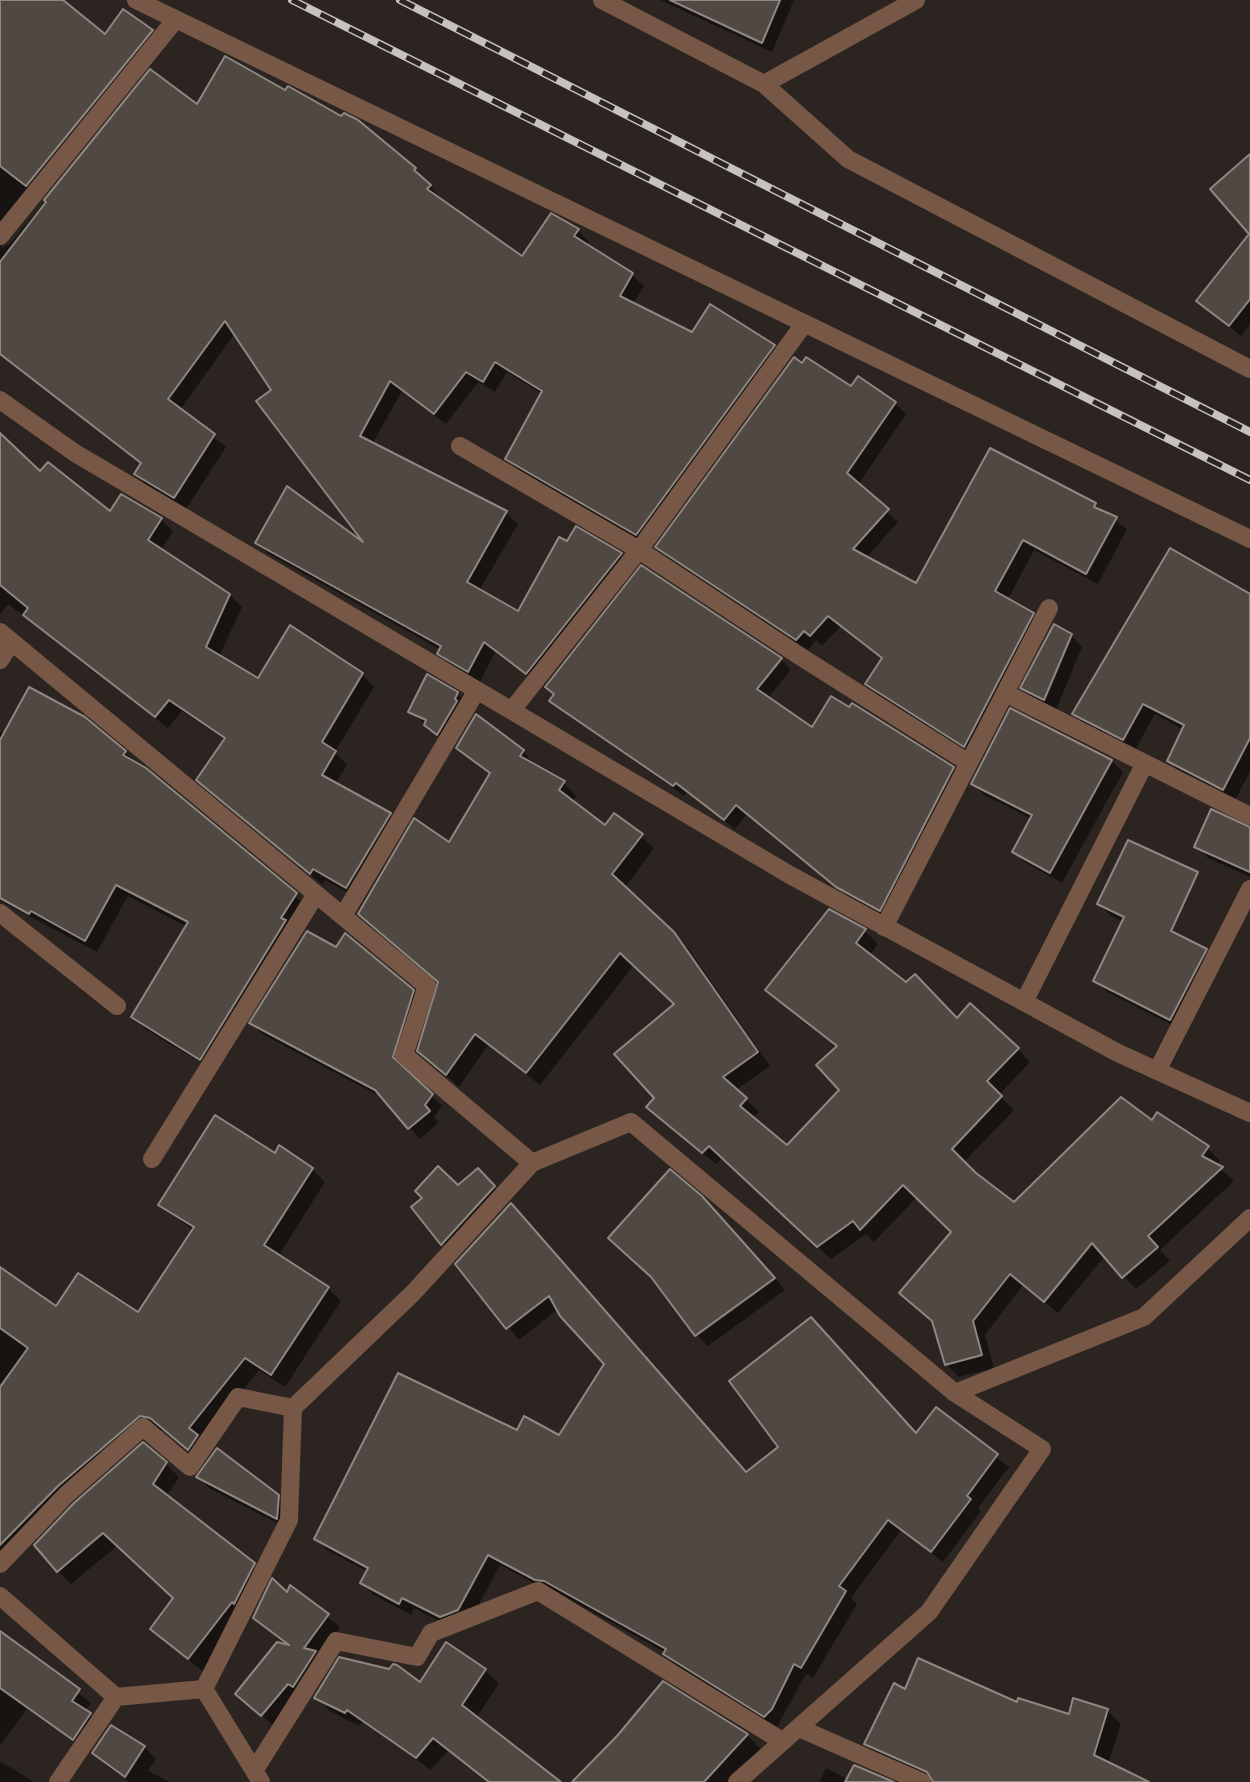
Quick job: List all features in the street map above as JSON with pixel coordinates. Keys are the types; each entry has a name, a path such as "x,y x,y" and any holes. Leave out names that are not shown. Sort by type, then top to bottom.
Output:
{"street":[{"path":"136,0 1250,539"},
{"path":"602,0 764,84 848,159 1250,369"},
{"path":"764,84 916,0"},
{"path":"0,236 176,19"},
{"path":"512,710 639,550 804,324"},
{"path":"0,400 75,453 790,875 1118,1053 1250,1113"},
{"path":"460,446 639,550 797,655 969,763"},
{"path":"884,927 1049,608"},
{"path":"0,660 6,637 427,986 404,1055 531,1163"},
{"path":"343,916 477,690"},
{"path":"1005,693 1250,816"},
{"path":"1024,1002 1145,763"},
{"path":"1157,1071 1250,889"},
{"path":"152,1159 316,894"},
{"path":"0,913 117,1006"},
{"path":"204,1689 289,1520 293,1408 414,1293 531,1163 631,1122 955,1393 1042,1449 929,1612 737,1782"},
{"path":"955,1393 1144,1317 1250,1218"},
{"path":"0,1564 66,1495 143,1427 190,1467 238,1397 293,1408"},
{"path":"204,1689 258,1777 336,1641 416,1657 431,1633 538,1591 782,1741"},
{"path":"0,1596 116,1697 204,1689"},
{"path":"58,1782 116,1697"},
{"path":"799,1728 922,1782"}],"building":[{"path":"0,0 63,0 105,34 123,9 153,30 26,186 0,166"},
{"path":"670,0 780,0 762,43"},
{"path":"225,56 285,90 288,86 341,116 344,113 358,120 416,168 414,170 431,185 427,189 522,256 551,213 579,229 574,236 633,273 620,296 692,332 710,304 775,345 636,535 505,459 542,391 495,362 483,382 466,372 434,414 390,381 360,436 507,511 467,582 518,611 559,537 567,541 576,526 622,553 526,674 484,642 468,672 437,654 441,646 255,543 287,486 363,542 256,401 271,390 225,321 168,399 215,434 174,498 134,474 141,463 0,354 0,262 46,202 44,200 150,69 197,104"},
{"path":"1250,154 1250,299 1229,326 1196,301 1249,234 1210,189"},
{"path":"794,357 802,363 806,357 851,386 858,376 896,402 847,473 889,509 853,549 916,583 990,448 1096,503 1094,507 1117,517 1086,574 1023,540 995,591 1034,613 964,747 865,684 882,658 828,616 810,636 804,631 796,640 655,547"},
{"path":"0,433 40,471 48,462 110,511 121,494 162,518 148,540 230,594 206,647 258,678 290,625 363,673 322,742 336,751 322,775 391,813 346,888 313,869 310,874 196,780 225,738 169,700 155,717 23,615 28,608 0,585"},
{"path":"1170,548 1250,594 1250,738 1223,790 1167,761 1184,725 1143,704 1123,740 1072,714"},
{"path":"641,565 782,658 757,689 812,727 831,696 849,707 852,703 954,767 880,911 836,887 736,805 724,820 676,783 673,786 549,701 554,694 545,687"},
{"path":"1054,624 1072,634 1044,700 1020,688"},
{"path":"427,674 458,692 455,699 457,701 437,735 424,725 426,720 408,712"},
{"path":"29,687 85,717 126,751 123,755 146,768 297,893 281,918 286,920 200,1060 131,1017 188,922 116,885 85,941 31,911 29,914 0,898 0,740"},
{"path":"1010,708 1112,760 1050,873 1012,852 1032,815 971,784"},
{"path":"476,714 524,750 520,756 565,781 559,790 605,825 614,813 643,834 612,874 674,932 758,1052 723,1077 747,1098 740,1106 787,1145 839,1090 816,1065 837,1046 765,990 829,909 866,929 856,943 906,982 915,974 957,1018 970,1003 1019,1048 987,1081 1002,1096 952,1149 976,1173 1014,1202 1121,1097 1152,1120 1157,1112 1209,1146 1202,1156 1223,1167 1148,1236 1158,1247 1122,1278 1092,1243 1044,1302 1010,1274 973,1321 982,1355 945,1365 932,1321 899,1293 951,1232 903,1185 860,1230 853,1221 817,1247 709,1146 702,1153 646,1107 654,1098 614,1054 674,1004 620,953 526,1073 475,1034 446,1075 417,1051 438,982 358,914 414,818 449,842 490,773 456,748"},
{"path":"1211,809 1250,827 1250,872 1194,847"},
{"path":"1128,840 1198,872 1171,931 1207,949 1170,1020 1093,981 1124,917 1097,904"},
{"path":"307,931 336,947 345,933 414,990 393,1057 433,1094 425,1105 430,1111 408,1129 375,1090 249,1023"},
{"path":"215,1115 275,1153 279,1145 313,1168 264,1245 329,1287 271,1375 245,1358 189,1428 198,1435 188,1450 150,1418 140,1416 58,1486 0,1545 0,1387 28,1348 0,1328 0,1267 56,1306 78,1273 138,1312 194,1227 158,1205"},
{"path":"438,1166 458,1185 478,1168 495,1186 441,1245 411,1207 422,1198 415,1191"},
{"path":"670,1169 702,1196 775,1278 695,1336 651,1277 608,1238"},
{"path":"511,1203 746,1472 778,1447 729,1381 811,1317 916,1433 936,1407 998,1454 967,1496 971,1499 931,1552 888,1520 839,1586 846,1591 801,1668 794,1664 772,1709 764,1717 663,1654 666,1649 544,1581 535,1580 488,1555 458,1610 440,1617 402,1598 399,1604 360,1583 368,1568 314,1539 398,1373 517,1430 524,1416 559,1435 604,1364 560,1316 549,1296 506,1329 455,1264"},
{"path":"143,1442 167,1462 153,1484 255,1563 234,1604 232,1602 188,1659 150,1629 173,1598 103,1533 57,1572 34,1545 74,1503"},
{"path":"217,1448 279,1495 277,1519 196,1477"},
{"path":"272,1578 287,1592 290,1585 329,1614 304,1648 316,1651 293,1687 288,1684 261,1716 235,1694 277,1642 289,1645 253,1618"},
{"path":"0,1631 80,1689 72,1701 91,1713 73,1740 0,1688"},
{"path":"446,1642 486,1669 462,1705 561,1782 489,1782 433,1738 416,1758 347,1710 345,1713 314,1698 339,1657 389,1669 393,1664 397,1665 420,1682"},
{"path":"918,1658 1017,1702 1018,1698 1069,1714 1073,1698 1108,1709 1094,1755 1149,1782 933,1782 927,1772 864,1744 894,1683 905,1689"},
{"path":"663,1681 748,1734 704,1782 572,1782 617,1736"},
{"path":"111,1725 145,1746 125,1777 92,1753"},
{"path":"854,1765 894,1782 845,1782"}],"railway":[{"path":"292,0 1250,480"},
{"path":"400,0 1250,432"}]}
